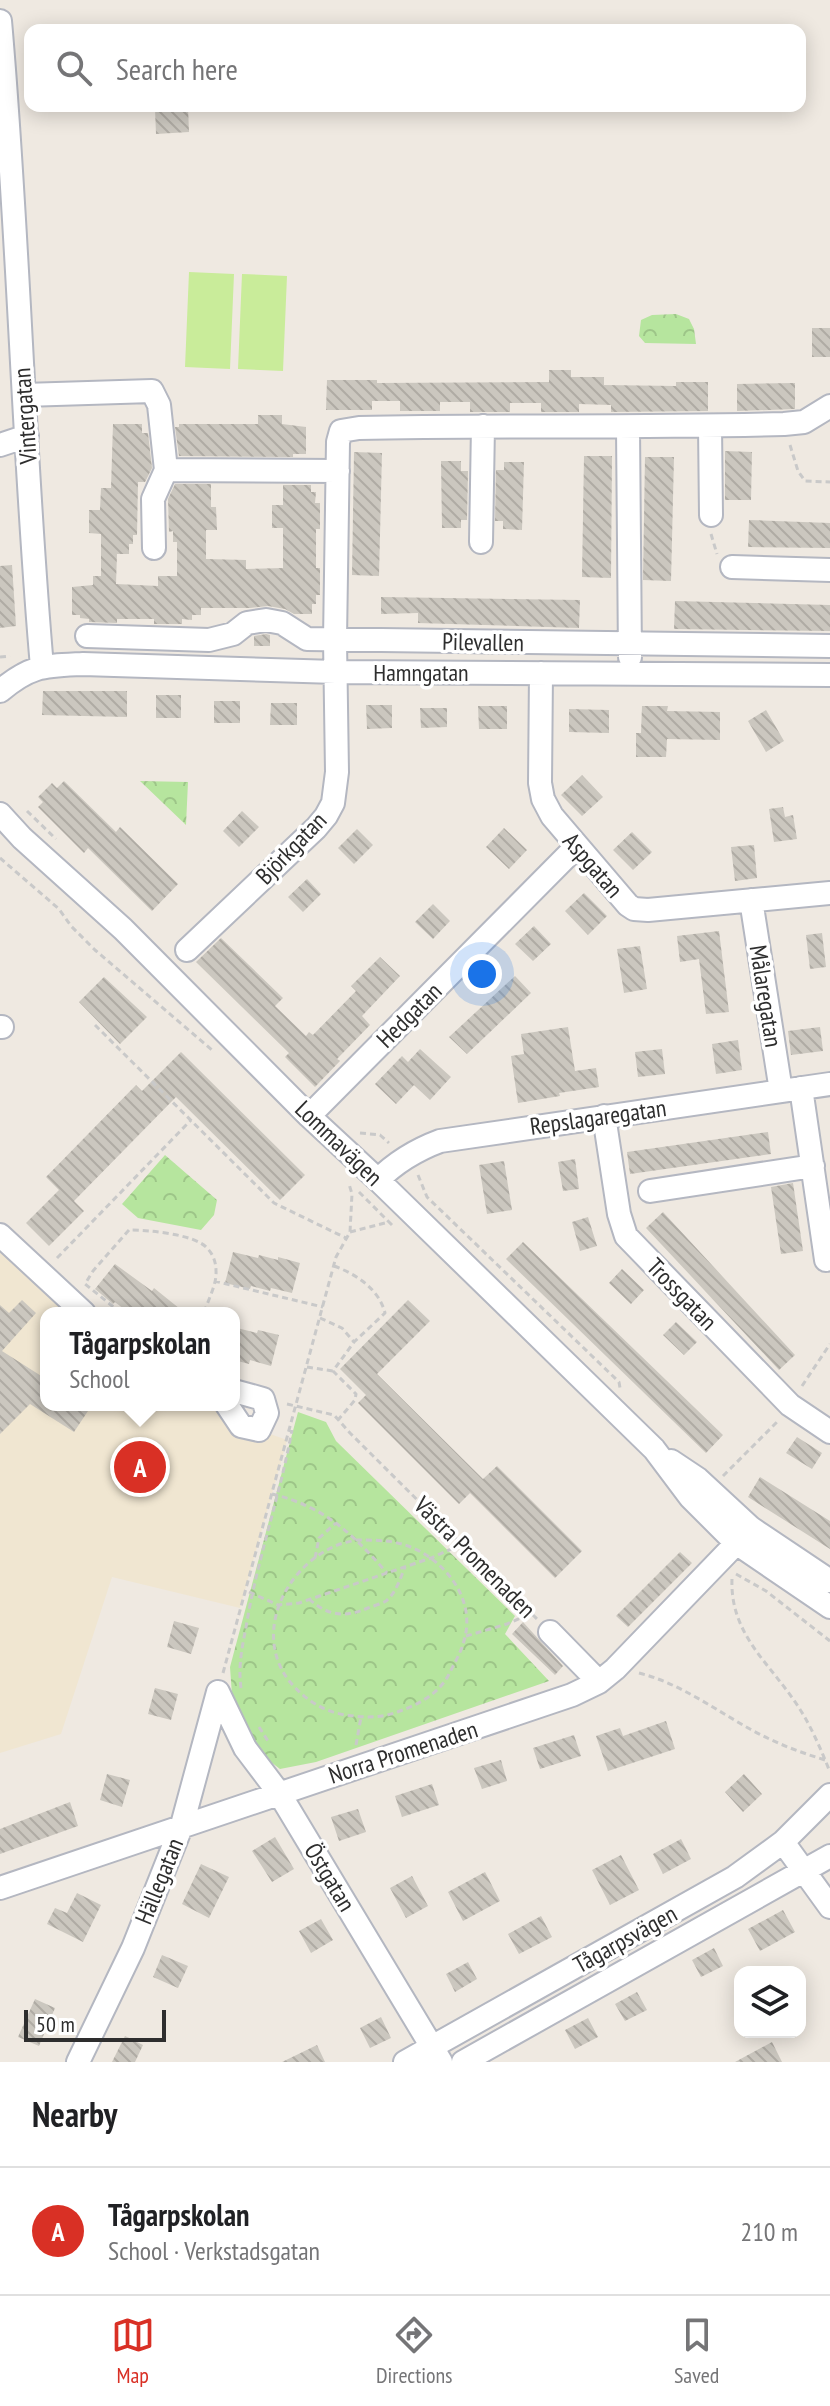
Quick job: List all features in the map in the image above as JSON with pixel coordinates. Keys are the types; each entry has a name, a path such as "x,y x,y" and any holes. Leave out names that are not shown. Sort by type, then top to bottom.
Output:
{"street":[{"name":"Vintergatan","path":"0,21 5,156 42,667"},
{"path":"24,395 152,391 159,405 166,470 153,499 154,548"},
{"path":"336,672 338,442 341,431 483,426 628,428 784,424 804,422 830,406"},
{"path":"481,542 483,426"},
{"path":"710,426 711,515"},
{"path":"628,428 630,674"},
{"path":"0,445 27,436"},
{"path":"166,470 338,471"},
{"path":"732,567 830,570"},
{"name":"Pilevallen","path":"87,636 209,640 233,634 247,623 266,620 282,623 307,639 830,646"},
{"name":"Hamngatan","path":"5,685 27,671 83,664 336,672 830,675"},
{"name":"Björkgatan","path":"187,950 316,828 333,803 337,772 336,672"},
{"name":"Aspgatan","path":"541,673 540,783 543,799 552,816 634,909 830,893"},
{"name":"Lommavägen","path":"0,814 22,838 123,929 309,1116 654,1449 698,1479 744,1535 830,1607"},
{"name":"Lommavägen","path":"0,826 22,838"},
{"name":"Hedgatan","path":"309,1116 577,846"},
{"name":"Målaregatan","path":"751,900 791,1090 813,1166 826,1260"},
{"name":"Repslagaregatan","path":"378,1180 414,1151 440,1141 830,1084"},
{"name":"Trossgatan","path":"604,1116 619,1214 626,1236 790,1405 830,1432"},
{"path":"650,1191 813,1166"},
{"path":"0,1235 77,1307"},
{"path":"231,1411 241,1426 259,1430 267,1413 263,1399 240,1393"},
{"name":"Lommavägen","path":"744,1535 830,1581"},
{"name":"Norra Promenaden","path":"0,1888 572,1695 607,1675 744,1535"},
{"name":"Västra Promenaden","path":"550,1632 607,1675"},
{"name":"Östgatan","path":"218,1692 245,1748 279,1793 437,2054"},
{"name":"Hällegatan","path":"78,2062 133,1948 182,1825 218,1692"},
{"name":"Tågarpsvägen","path":"405,2062 437,2054 735,1877 783,1842 830,1795"},
{"path":"783,1842 830,1907"},
{"name":"Tågarpsvägen","path":"463,2062 830,1856"}],"path":[{"path":"784,424 798,471 805,481 830,482"},
{"path":"711,515 715,551 724,564 732,567"},
{"path":"26,810 59,842"},
{"path":"0,858 59,909 95,950 217,1055"},
{"path":"95,1025 274,1203 346,1238"},
{"path":"41,1274 191,1120"},
{"path":"355,1132 380,1135 404,1158 416,1170 427,1197 619,1382 622,1395"},
{"path":"342,1176 395,1228"},
{"path":"241,1691 238,1672 248,1592 334,1266 350,1232 350,1184"},
{"path":"350,1232 389,1222"},
{"path":"114,1307 85,1284 129,1230 188,1238 206,1245 214,1258 217,1274 206,1307"},
{"path":"333,1371 354,1342 385,1313 383,1304 355,1274 334,1266"},
{"path":"214,1281 323,1307"},
{"path":"320,1318 342,1328 354,1342"},
{"path":"263,1399 334,1415 338,1420 355,1400 356,1394 333,1371 307,1367"},
{"path":"218,1692 278,1496 296,1406"},
{"name":"Västra Promenaden","path":"338,1420 550,1632"},
{"path":"272,1494 307,1504 336,1523 387,1573"},
{"path":"315,1558 319,1538 336,1523"},
{"path":"356,1540 403,1544 443,1567 459,1589 466,1609 466,1636 443,1684 420,1703 394,1714 361,1717 319,1707 299,1693 284,1674 275,1655 272,1630 278,1605 289,1584 315,1558 334,1546 356,1540"},
{"path":"248,1592 278,1605 309,1599 431,1558 461,1544"},
{"path":"309,1599 322,1610 339,1616 358,1612 386,1601 397,1587 405,1567"},
{"path":"830,1641 766,1591 733,1572 731,1598 740,1627 794,1700 830,1772"},
{"path":"466,1636 531,1613"},
{"path":"607,1675 643,1673 790,1749 825,1760"},
{"path":"353,1768 361,1717"},
{"path":"254,1718 269,1743"}],"shaded area":[{"path":"0,1235 78,1307 40,1307 40,1411 235,1411 259,1430 287,1440 240,1608 112,1577 61,1734 0,1753"}],"green space":[{"path":"189,272 234,274 230,369 185,367"},
{"path":"242,274 287,276 283,371 238,369"},
{"path":"676,314 689,319 696,344 645,343 639,336 641,320 652,315"},
{"path":"140,781 188,782 186,825"},
{"path":"165,1155 217,1200 214,1215 201,1230 138,1218 122,1204"},
{"path":"298,1412 326,1422 336,1441 515,1616 505,1634 549,1681 316,1762 280,1769 262,1755 232,1695 230,1667"}],"building":[{"path":"155,112 188,112 189,132 156,134"},
{"path":"812,328 830,328 830,357 812,357"},
{"path":"549,370 571,370 571,377 604,377 604,385 676,386 676,382 708,382 708,411 611,412 611,405 579,404 579,412 541,412 541,403 510,403 510,412 470,412 470,402 440,402 440,411 400,411 400,401 372,401 372,410 326,410 327,380 377,380 377,383 549,382"},
{"path":"795,383 795,409 737,411 737,384"},
{"path":"258,415 282,415 282,424 306,427 306,454 293,454 293,457 179,456 175,427 179,424 258,424"},
{"path":"113,424 142,424 142,433 148,433 152,468 145,482 138,482 137,535 133,535 133,544 129,544 129,554 117,554 116,584 158,586 158,576 177,576 177,542 173,542 173,531 169,532 168,499 175,484 211,484 211,507 216,507 217,530 206,530 206,559 246,560 246,569 283,568 283,528 272,528 272,505 283,505 283,485 311,485 311,492 316,492 315,503 320,503 316,568 320,568 320,595 316,595 316,604 312,604 312,614 294,614 268,606 201,608 201,615 192,615 192,620 182,619 182,624 154,624 154,619 89,622 80,615 72,615 72,587 93,585 93,576 101,576 101,534 89,533 89,510 100,510 101,488 111,488"},
{"path":"725,451 752,452 751,500 725,500"},
{"path":"354,452 382,453 379,576 352,575"},
{"path":"584,456 612,456 611,578 582,577"},
{"path":"645,457 674,457 671,581 643,580"},
{"path":"441,461 461,461 461,471 468,471 467,520 461,520 461,528 442,528"},
{"path":"504,462 524,462 522,530 503,529 503,521 495,521 496,470 504,470"},
{"path":"749,520 830,523 830,548 748,547"},
{"path":"12,565 16,626 0,628 0,566"},
{"path":"381,597 580,600 579,628 418,623 418,613 381,614"},
{"path":"675,601 830,605 830,631 674,629"},
{"path":"270,635 270,646 254,646 254,636"},
{"path":"43,691 127,691 127,717 42,715"},
{"path":"156,695 181,695 181,718 156,718"},
{"path":"214,701 240,701 240,723 214,723"},
{"path":"271,703 297,703 297,725 270,725"},
{"path":"366,705 392,705 392,728 367,729"},
{"path":"478,706 507,706 507,729 479,729"},
{"path":"642,706 668,706 667,711 720,712 720,740 667,739 666,757 636,757 636,733 641,733"},
{"path":"420,708 447,708 447,727 421,728"},
{"path":"569,709 609,710 609,733 569,732"},
{"path":"766,710 784,741 766,752 748,721"},
{"path":"582,775 603,797 582,816 561,795"},
{"path":"64,781 116,832 120,827 178,884 152,911 88,848 84,853 38,807 43,802 38,797 52,783 57,788"},
{"path":"783,807 785,817 793,815 797,839 774,842 769,809"},
{"path":"242,811 259,827 239,847 223,831"},
{"path":"504,828 527,850 509,869 486,847"},
{"path":"357,829 373,845 354,864 338,848"},
{"path":"632,832 652,852 633,870 613,850"},
{"path":"754,845 757,878 735,881 731,847"},
{"path":"307,879 321,894 303,912 288,897"},
{"path":"584,893 607,916 588,935 565,911"},
{"path":"433,904 450,921 433,939 415,922"},
{"path":"534,926 551,944 533,961 515,944"},
{"path":"719,931 729,1012 706,1014 699,959 680,962 677,936"},
{"path":"822,933 826,967 810,969 806,935"},
{"path":"221,938 283,998 275,1006 306,1036 309,1032 313,1035 356,991 351,986 380,957 400,976 362,1016 370,1025 315,1087 285,1057 289,1053 196,962"},
{"path":"640,946 647,989 624,993 617,949"},
{"path":"515,976 531,993 467,1054 449,1037"},
{"path":"104,977 147,1017 120,1044 79,1002"},
{"path":"568,1027 575,1071 596,1068 599,1087 518,1103 511,1056 524,1054 521,1034"},
{"path":"820,1027 823,1051 791,1055 788,1031"},
{"path":"738,1040 742,1070 716,1074 712,1044"},
{"path":"420,1049 451,1077 430,1100 414,1085 396,1104 375,1084 402,1056 408,1062"},
{"path":"662,1049 665,1074 638,1077 635,1052"},
{"path":"181,1052 305,1175 280,1200 176,1097 74,1201 84,1211 49,1246 26,1223 59,1190 46,1177 136,1085 142,1091"},
{"path":"768,1132 771,1154 630,1174 627,1152"},
{"path":"575,1159 579,1189 563,1191 558,1162"},
{"path":"504,1161 512,1210 487,1214 479,1165"},
{"path":"793,1183 803,1251 781,1254 771,1187"},
{"path":"663,1212 795,1355 779,1370 646,1228"},
{"path":"588,1217 597,1246 580,1251 572,1222"},
{"path":"523,1242 723,1435 706,1453 506,1259"},
{"path":"233,1252 300,1263 292,1293 225,1283"},
{"path":"115,1264 178,1307 121,1307 95,1289"},
{"path":"622,1269 644,1290 631,1304 609,1283"},
{"path":"22,1300 36,1313 2,1351 40,1375 40,1410 30,1404 0,1434 0,1305 9,1313"},
{"path":"408,1300 430,1321 377,1374 483,1479 497,1466 582,1551 555,1578 470,1493 459,1504 358,1403 366,1395 340,1369"},
{"path":"676,1322 697,1342 684,1355 663,1335"},
{"path":"240,1329 279,1335 271,1366 250,1360 249,1364 240,1362"},
{"path":"41,1411 88,1411 74,1432"},
{"path":"797,1437 822,1453 812,1469 786,1453"},
{"path":"760,1477 830,1521 830,1549 748,1497"},
{"path":"680,1552 692,1563 628,1627 616,1616"},
{"path":"174,1621 199,1628 191,1654 167,1647"},
{"path":"523,1622 563,1666 555,1675 512,1634"},
{"path":"155,1688 178,1694 171,1720 148,1714"},
{"path":"666,1721 675,1749 608,1771 596,1736 620,1728 623,1736"},
{"path":"574,1735 581,1756 540,1769 533,1748"},
{"path":"501,1760 507,1781 482,1789 474,1768"},
{"path":"107,1774 130,1780 122,1807 100,1800"},
{"path":"744,1774 762,1794 743,1812 725,1792"},
{"path":"432,1784 439,1805 402,1817 395,1796"},
{"path":"70,1802 78,1826 0,1854 0,1829"},
{"path":"358,1809 366,1832 339,1841 331,1817"},
{"path":"275,1837 294,1869 272,1882 252,1851"},
{"path":"681,1839 691,1859 663,1874 653,1854"},
{"path":"621,1855 639,1890 610,1905 592,1870"},
{"path":"201,1864 229,1877 209,1918 182,1904"},
{"path":"485,1872 500,1901 463,1921 448,1892"},
{"path":"412,1876 428,1906 406,1918 390,1888"},
{"path":"77,1893 101,1905 83,1942 47,1924 55,1908 67,1913"},
{"path":"783,1910 795,1932 760,1951 748,1929"},
{"path":"541,1916 552,1937 519,1954 508,1934"},
{"path":"321,1919 333,1940 311,1953 299,1931"},
{"path":"714,1948 723,1966 701,1977 692,1960"},
{"path":"162,1955 188,1966 178,1988 153,1977"},
{"path":"468,1962 477,1979 455,1992 446,1974"},
{"path":"637,1992 647,2010 625,2021 615,2004"},
{"path":"35,1999 55,2008 39,2046 18,2037"},
{"path":"381,2017 391,2038 370,2048 360,2028"},
{"path":"588,2018 598,2037 575,2049 565,2030"},
{"path":"125,2036 143,2045 135,2062 112,2062"},
{"path":"772,2042 782,2062 735,2062"},
{"path":"317,2045 325,2062 282,2062"}],"place":[{"name":"Tågarpskolan","path":"140,1467"}]}
